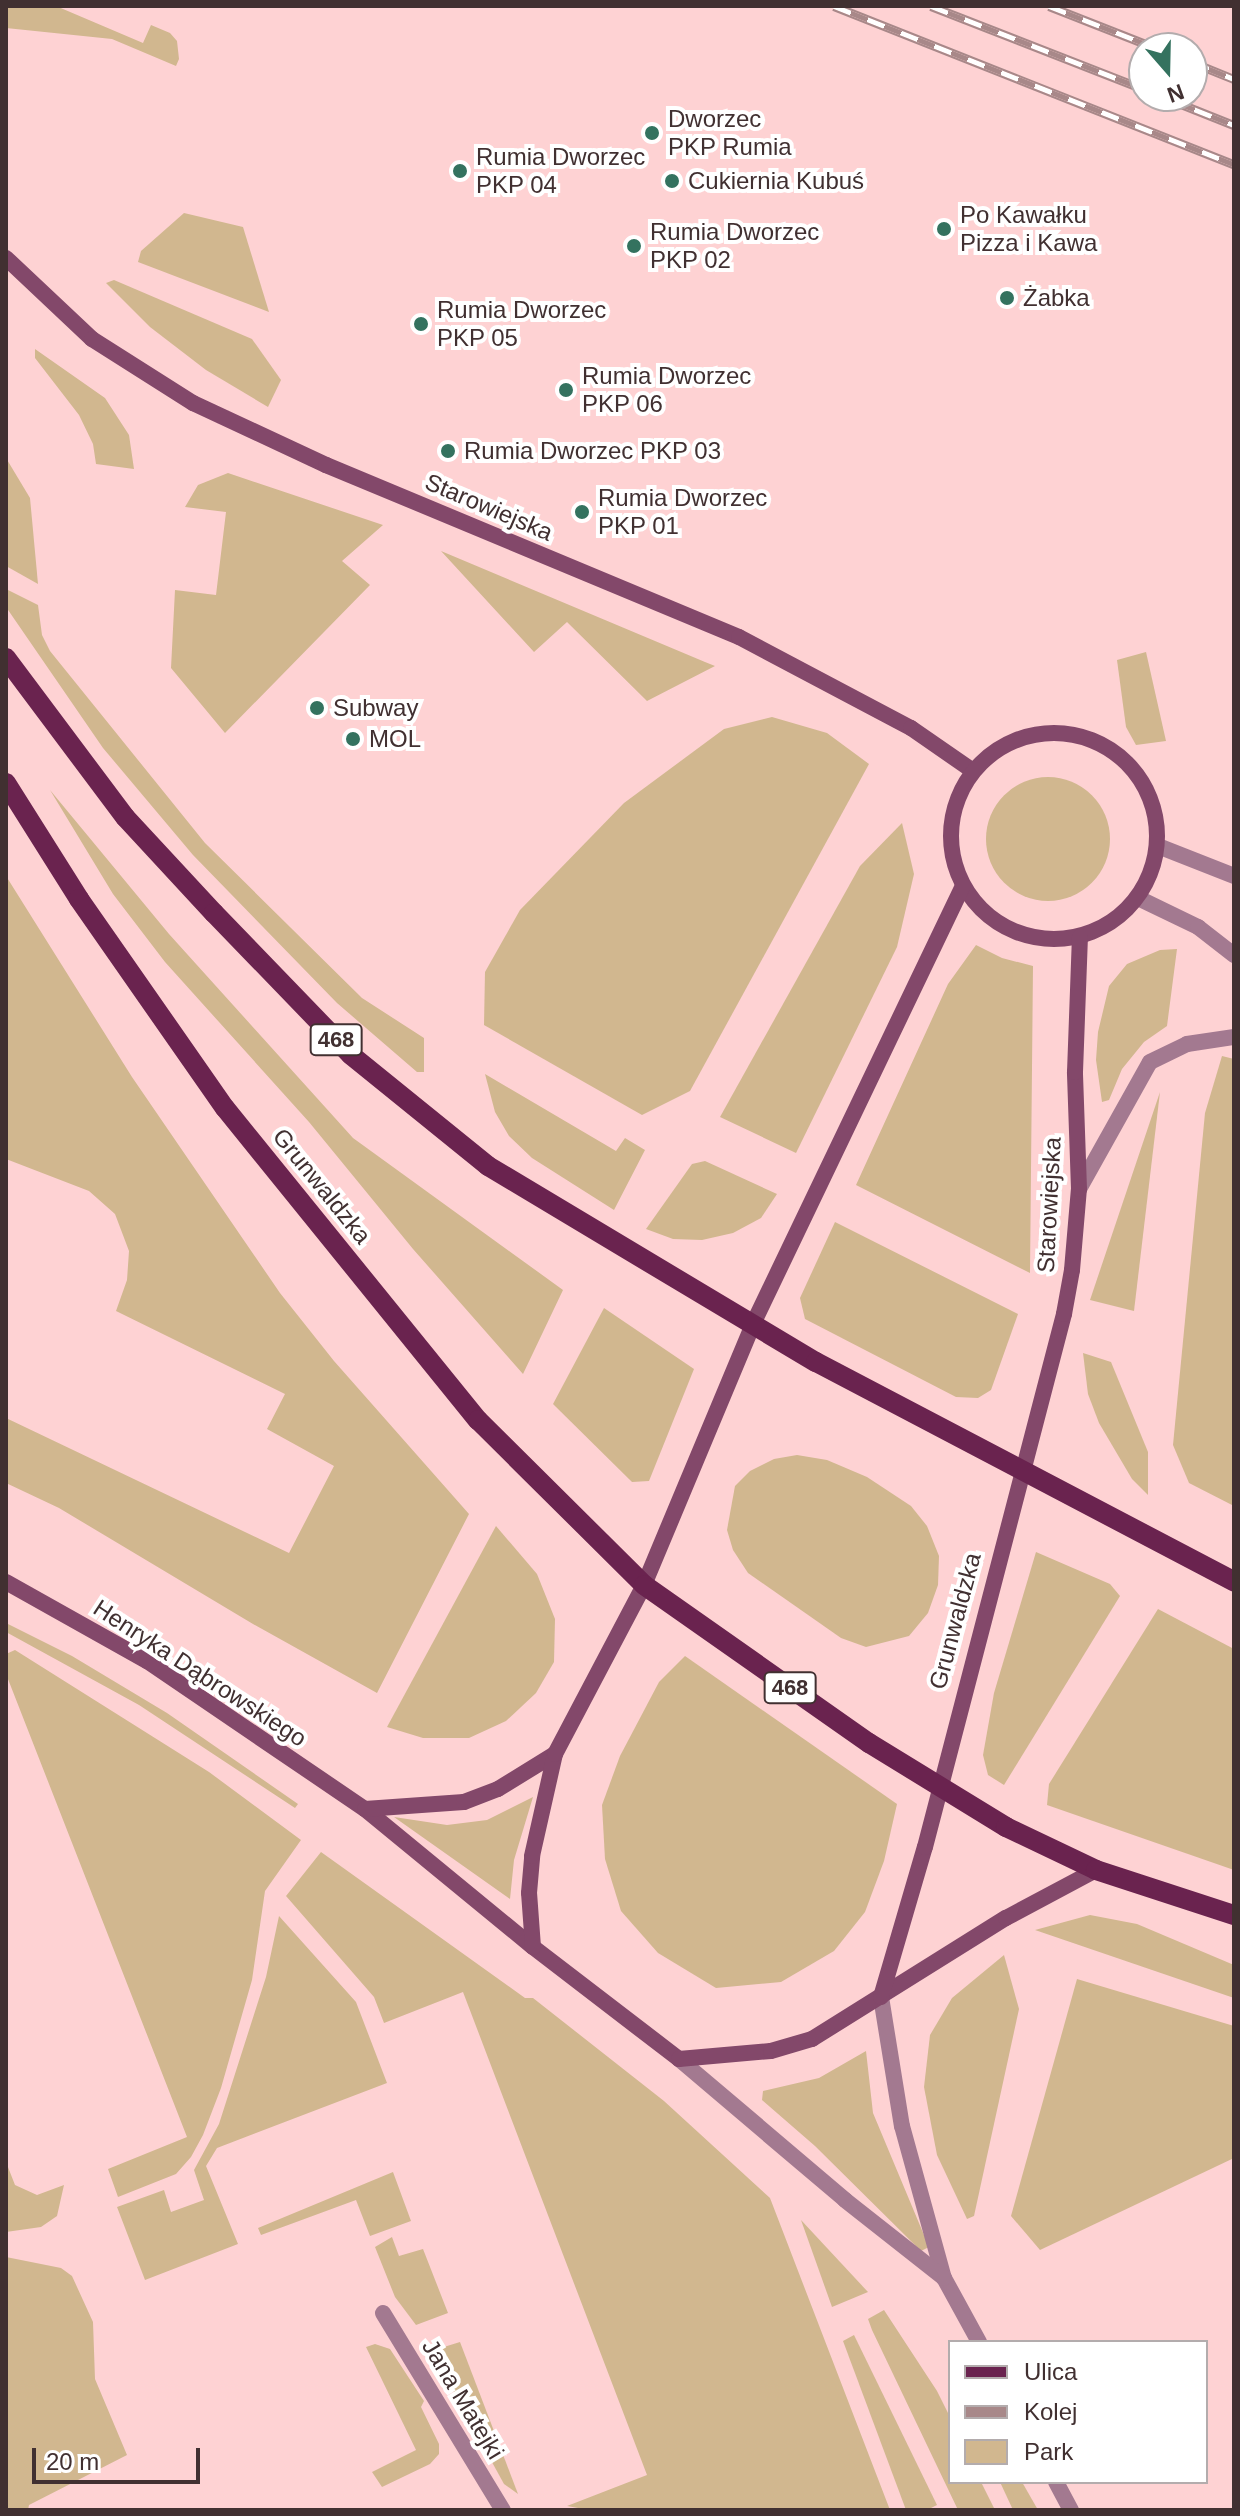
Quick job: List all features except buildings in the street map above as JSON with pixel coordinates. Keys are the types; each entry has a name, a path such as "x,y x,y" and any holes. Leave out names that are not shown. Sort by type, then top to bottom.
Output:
{"main road":[{"name":"Starowiejska","path":"6,258 92,339 193,403 326,465 739,637 911,728 973,771"},
{"name":"468","path":"6,658 125,817 351,1055 488,1166 816,1362 1234,1581"},
{"path":"1039,734 1084,737 1123,759 1139,776 1152,802 1158,846 1153,870 1138,898 1111,923 1080,937 1046,939 1012,932 984,913 963,886 952,859 951,830 957,799 973,771 992,754 1014,741 1039,734"},
{"name":"Grunwaldzka","path":"6,783 79,899 225,1108 478,1420 644,1585 869,1743 1006,1827 1096,1870 1234,1915"},
{"path":"533,1947 529,1893 532,1856 555,1754 644,1585 753,1324 963,886"},
{"name":"Starowiejska","path":"1024,1471 1064,1314 1072,1270 1079,1189 1075,1072 1080,937"},
{"name":"Grunwaldzka","path":"939,1784 1024,1471"},
{"name":"Henryka Dąbrowskiego","path":"6,1582 147,1661 365,1809 533,1947 679,2059"},
{"path":"365,1809 439,1806 478,1799 555,1754"},
{"path":"881,1997 925,1847 939,1784"},
{"path":"679,2059 793,2046 840,2025 1006,1918 1096,1870"}],"street":[{"path":"1158,846 1234,876"},
{"path":"1138,898 1198,927 1234,955"},
{"path":"1079,1189 1150,1062 1187,1044 1234,1037"},
{"path":"881,1997 902,2126 944,2278 978,2340"},
{"path":"679,2059 944,2278"},
{"name":"Jana Matejki","path":"383,2313 503,2510"},
{"path":"1057,2484 1071,2510"}],"green space":[{"path":"6,6 56,6 143,43 151,25 170,33 177,41 179,59 176,66 112,39 6,28"},
{"path":"184,213 243,227 269,312 138,262 141,251"},
{"path":"114,280 252,339 281,380 268,407 206,370 150,327 106,283"},
{"path":"35,349 105,398 129,435 134,469 96,464 93,444 79,415 35,358"},
{"path":"6,458 30,498 38,584 6,566"},
{"path":"228,473 383,525 342,561 370,585 225,733 171,668 175,590 216,595 226,512 185,507 198,485"},
{"path":"441,551 715,666 647,701 567,622 534,652"},
{"path":"6,589 38,605 42,635 50,651 205,843 362,998 424,1038 424,1072 417,1072 337,1003 193,855 103,748 6,607"},
{"path":"1146,652 1166,741 1136,745 1126,727 1117,660"},
{"path":"772,717 827,733 869,764 690,1091 642,1115 484,1025 485,972 520,910 624,803 724,729"},
{"path":"1048,777 1072,782 1092,795 1105,815 1110,839 1105,863 1092,883 1072,896 1048,901 1024,896 1004,883 991,863 986,839 991,815 1004,795 1024,782"},
{"path":"50,790 169,934 353,1138 563,1290 523,1374 413,1249 309,1122 165,962 113,894"},
{"path":"902,823 914,874 897,947 796,1153 720,1117 860,866"},
{"path":"6,876 132,1077 280,1293 334,1361 469,1514 377,1693 253,1624 59,1508 6,1483 6,1418 289,1553 334,1466 267,1429 285,1394 116,1311 127,1280 129,1251 115,1214 89,1191 6,1159"},
{"path":"976,945 1002,958 1033,966 1030,1273 856,1185 948,984"},
{"path":"1177,949 1167,1026 1144,1042 1122,1069 1109,1100 1102,1102 1096,1060 1098,1032 1109,986 1127,964 1160,950"},
{"path":"1222,1056 1234,1059 1234,1506 1189,1483 1173,1445 1205,1113"},
{"path":"485,1074 616,1151 625,1138 645,1150 614,1210 532,1158 509,1136 495,1112"},
{"path":"1160,1092 1134,1311 1090,1300"},
{"path":"705,1161 777,1194 761,1218 733,1233 702,1240 673,1239 646,1229 692,1164"},
{"path":"835,1222 1018,1314 991,1390 978,1398 956,1397 805,1319 800,1298"},
{"path":"604,1308 694,1369 649,1481 632,1482 553,1404"},
{"path":"1083,1353 1111,1362 1148,1452 1148,1495 1132,1479 1099,1423 1088,1394"},
{"path":"797,1455 827,1460 867,1477 911,1506 927,1526 939,1556 938,1585 928,1613 909,1636 866,1647 841,1638 748,1573 733,1550 727,1530 735,1486 750,1471 774,1459"},
{"path":"496,1526 537,1574 555,1619 554,1662 536,1693 506,1721 469,1738 423,1738 387,1727"},
{"path":"1036,1552 1110,1584 1120,1596 1004,1785 988,1775 983,1755 994,1693"},
{"path":"1158,1609 1234,1649 1234,1870 1047,1805 1049,1784"},
{"path":"6,1623 72,1656 167,1713 298,1804 295,1808 139,1705 6,1632"},
{"path":"15,1650 209,1772 301,1840 265,1891 252,1980 221,2088 203,2135 191,2157 176,2174 118,2197 108,2169 187,2137 6,1674 6,1654"},
{"path":"685,1656 897,1804 884,1861 865,1912 834,1951 781,1982 716,1988 658,1953 621,1911 605,1859 602,1805 620,1756 659,1682"},
{"path":"533,1797 514,1860 510,1899 394,1817 447,1825 487,1820"},
{"path":"321,1852 525,1998 533,1998 664,2101 770,2198 890,2510 589,2510 567,2506 647,2475 463,1992 384,2023 374,1997 286,1896"},
{"path":"1090,1915 1137,1924 1234,1965 1234,1998 1035,1930"},
{"path":"279,1916 356,2002 387,2083 217,2148 206,2166 238,2244 145,2280 117,2207 164,2190 171,2212 204,2200 194,2170 219,2124 266,1977"},
{"path":"1004,1955 1019,2009 974,2216 967,2219 937,2155 924,2087 930,2035 952,1998"},
{"path":"1077,1979 1234,2026 1234,2158 1040,2250 1011,2216"},
{"path":"866,2051 873,2113 929,2247 921,2251 815,2146 762,2100 763,2091 819,2078"},
{"path":"6,2162 15,2185 37,2195 64,2185 57,2216 41,2227 6,2232"},
{"path":"393,2172 411,2221 370,2236 356,2200 261,2235 258,2228"},
{"path":"801,2220 868,2292 832,2307"},
{"path":"392,2237 399,2256 423,2249 448,2313 416,2325 395,2297 375,2247"},
{"path":"6,2257 61,2268 72,2276 93,2322 95,2379 127,2455 29,2505 28,2510 6,2510"},
{"path":"884,2310 948,2413 948,2484 982,2484 995,2510 958,2510 868,2319"},
{"path":"854,2335 937,2505 927,2510 906,2510 843,2341"},
{"path":"460,2342 518,2494 504,2484 431,2351"},
{"path":"375,2344 390,2349 424,2401 421,2407 439,2444 439,2454 430,2464 382,2487 372,2472 416,2450 366,2347"},
{"path":"1001,2484 1023,2484 1038,2510 1013,2510"}],"railway":[{"path":"834,6 1234,164"},
{"path":"931,6 1128,83"},
{"path":"1049,6 1128,37"},
{"path":"1208,68 1234,79"},
{"path":"1201,112 1234,125"}],"place":[{"name":"Dworzec PKP Rumia","path":"652,133"},
{"name":"Rumia Dworzec PKP 04","path":"460,171"},
{"name":"Cukiernia Kubuś","path":"672,181"},
{"name":"Po Kawałku Pizza i Kawa","path":"944,229"},
{"name":"Rumia Dworzec PKP 02","path":"634,246"},
{"name":"Żabka","path":"1007,298"},
{"name":"Rumia Dworzec PKP 05","path":"421,324"},
{"name":"Rumia Dworzec PKP 06","path":"566,390"},
{"name":"Rumia Dworzec PKP 03","path":"448,451"},
{"name":"Rumia Dworzec PKP 01","path":"582,512"},
{"name":"Subway","path":"317,708"},
{"name":"MOL","path":"353,739"}]}
